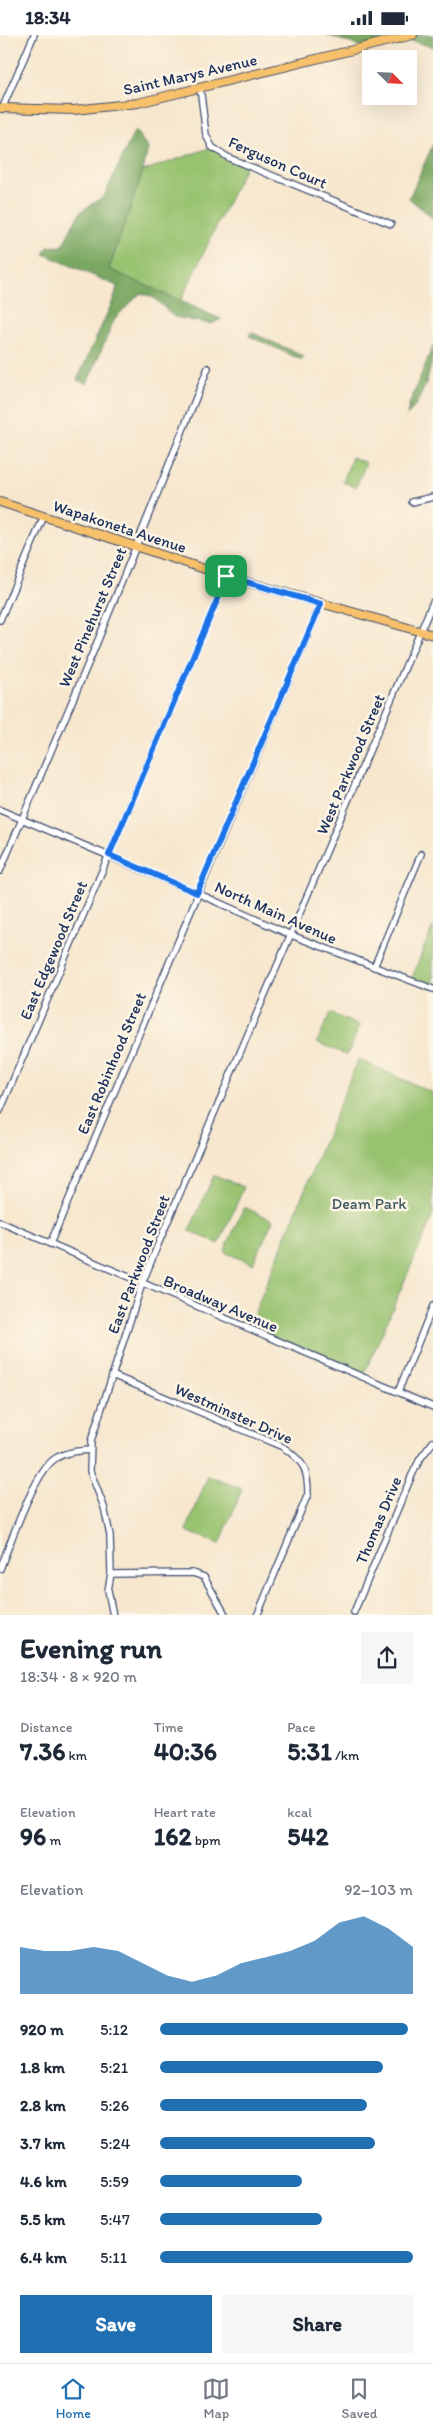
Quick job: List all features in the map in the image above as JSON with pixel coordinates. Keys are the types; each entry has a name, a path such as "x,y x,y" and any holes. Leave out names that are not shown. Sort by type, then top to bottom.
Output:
{"main road":[{"name":"Saint Marys Avenue","path":"1,111 95,108 138,103 413,35"},
{"name":"Wapakoneta Avenue","path":"0,501 226,576 433,635"}],"street":[{"path":"1,111 34,35"},
{"name":"Ferguson Court","path":"200,87 206,135 212,147 229,158 391,224"},
{"name":"West Pinehurst Street","path":"0,871 136,547 208,368"},
{"path":"412,501 433,497"},
{"path":"0,620 44,516"},
{"name":"East Edgewood Street","path":"0,1111 226,576"},
{"name":"West Parkwood Street","path":"291,935 433,602"},
{"name":"East Robinhood Street","path":"50,1244 321,604"},
{"name":"North Main Avenue","path":"0,810 109,855 291,935 412,984 433,989"},
{"path":"374,967 421,854"},
{"name":"East Parkwood Street","path":"113,1615 108,1590 111,1574 110,1535 104,1507 90,1471 90,1441 142,1284 291,935"},
{"name":"Broadway Avenue","path":"0,1222 433,1407"},
{"path":"398,1392 433,1308"},
{"name":"Westminster Drive","path":"112,1375 283,1447 302,1462 307,1473 308,1494 258,1615"},
{"name":"Thomas Drive","path":"354,1612 412,1475 420,1459 433,1442"},
{"path":"0,1569 38,1481 46,1467 55,1459 68,1453 90,1450"},
{"path":"111,1574 194,1573 204,1577 226,1615"}],"green space":[{"path":"326,35 433,35 433,47 401,38 363,47"},
{"path":"135,130 148,148 143,171 109,269 221,319 211,324 174,317 154,298 141,293 115,318 87,384 77,380 115,296 117,286 44,254 48,247 62,246 80,212 104,196"},
{"path":"433,144 433,219 409,198"},
{"path":"212,147 246,165 180,302 109,269 143,171"},
{"path":"251,332 303,356 302,360 249,336"},
{"path":"433,345 433,354 426,383 418,401 407,416 409,405"},
{"path":"352,457 366,463 356,487 343,482"},
{"path":"433,926 433,989 411,980"},
{"path":"330,1013 360,1026 347,1055 317,1042"},
{"name":"Deam Park","path":"358,1059 433,1093 433,1215 363,1377 248,1329"},
{"path":"214,1175 244,1187 219,1244 189,1231"},
{"path":"244,1207 273,1220 253,1264 224,1252"},
{"path":"208,1476 242,1489 220,1544 186,1531"}],"route":[{"path":"226,576 321,604 197,893 109,855 226,576"}]}
